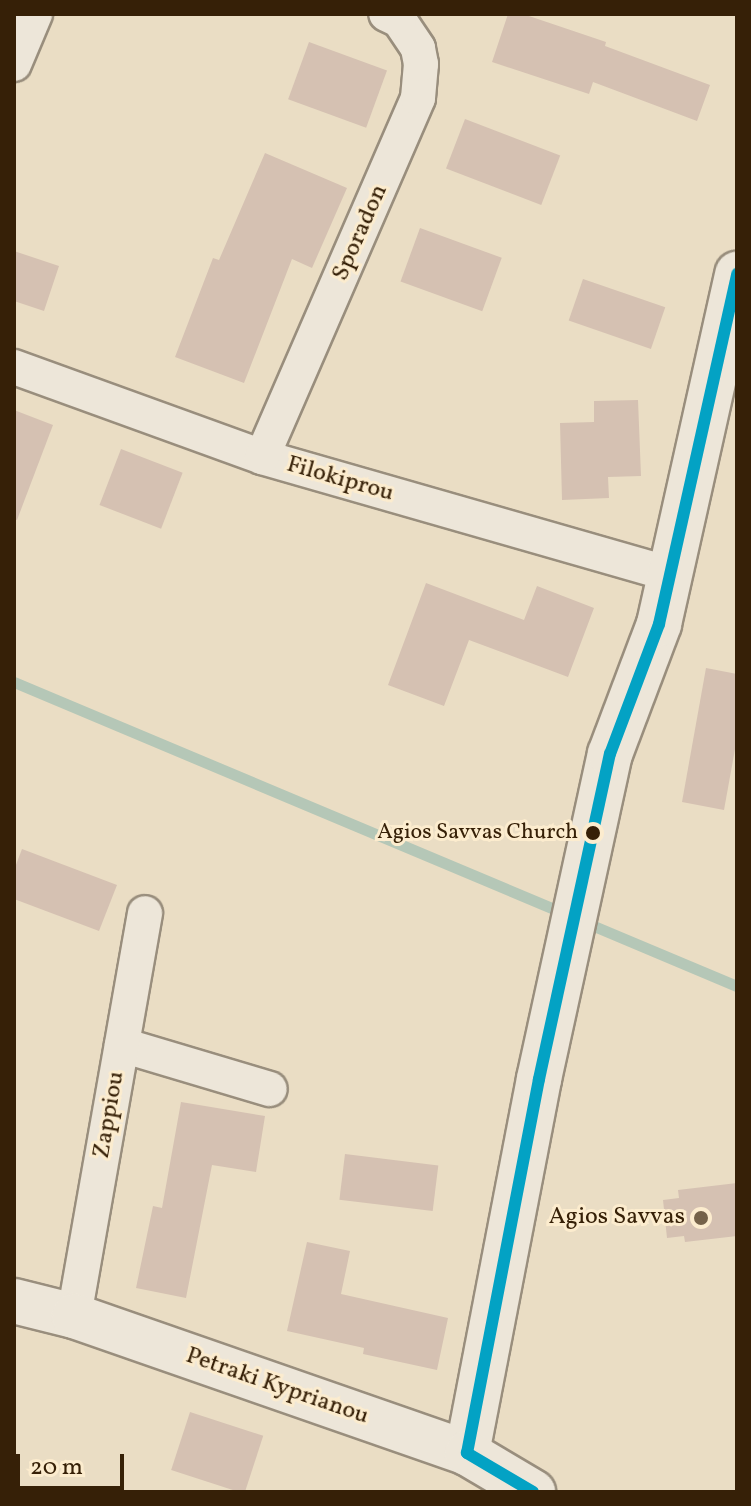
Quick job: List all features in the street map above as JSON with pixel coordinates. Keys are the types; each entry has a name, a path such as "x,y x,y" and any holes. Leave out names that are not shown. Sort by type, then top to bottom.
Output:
{"street":[{"path":"14,64 35,14"},
{"name":"Sporadon","path":"262,457 418,98 421,64 418,48 399,20 386,14"},
{"path":"467,1453 539,1079 610,754 659,624 737,274"},
{"name":"Filokiprou","path":"14,367 262,457 671,574"},
{"name":"Zappiou","path":"74,1316 145,913"},
{"path":"122,1045 270,1089"},
{"name":"Petraki Kyprianou","path":"14,1301 74,1316 467,1453 533,1492"}],"building":[{"path":"508,14 523,14 606,42 605,46 710,85 697,121 593,82 589,94 492,62"},
{"path":"309,42 387,70 366,128 288,99"},
{"path":"465,119 560,156 541,205 446,168"},
{"path":"265,153 347,188 312,268 292,259 244,383 175,357 213,258 219,260"},
{"path":"420,228 502,258 482,311 401,282"},
{"path":"14,251 59,266 44,311 14,301"},
{"path":"583,279 665,307 651,349 569,321"},
{"path":"638,400 641,476 608,477 609,498 562,500 560,423 594,422 594,401"},
{"path":"14,410 53,425 17,520 14,519"},
{"path":"121,449 183,473 161,529 99,505"},
{"path":"426,583 524,620 537,586 594,608 568,677 469,640 444,706 388,685"},
{"path":"706,668 737,674 737,738 724,810 682,802"},
{"path":"22,849 117,885 99,931 14,899 14,870"},
{"path":"181,1102 265,1116 256,1172 212,1165 186,1298 136,1288 153,1206 162,1208"},
{"path":"345,1154 438,1165 433,1211 339,1200"},
{"name":"Agios Savvas","path":"737,1183 737,1236 685,1242 684,1236 667,1238 663,1200 679,1198 678,1190"},
{"path":"307,1242 350,1251 341,1294 448,1318 437,1370 363,1354 364,1348 287,1331"},
{"path":"190,1412 263,1436 245,1492 171,1470"}],"waterway":[{"path":"14,682 566,914"},
{"path":"582,921 737,986"}],"transit line":[{"path":"533,1492 467,1453 539,1079 610,754 659,624 737,274"}],"place":[{"name":"Agios Savvas Church","path":"593,833"},
{"name":"Agios Savvas","path":"701,1218"}]}
